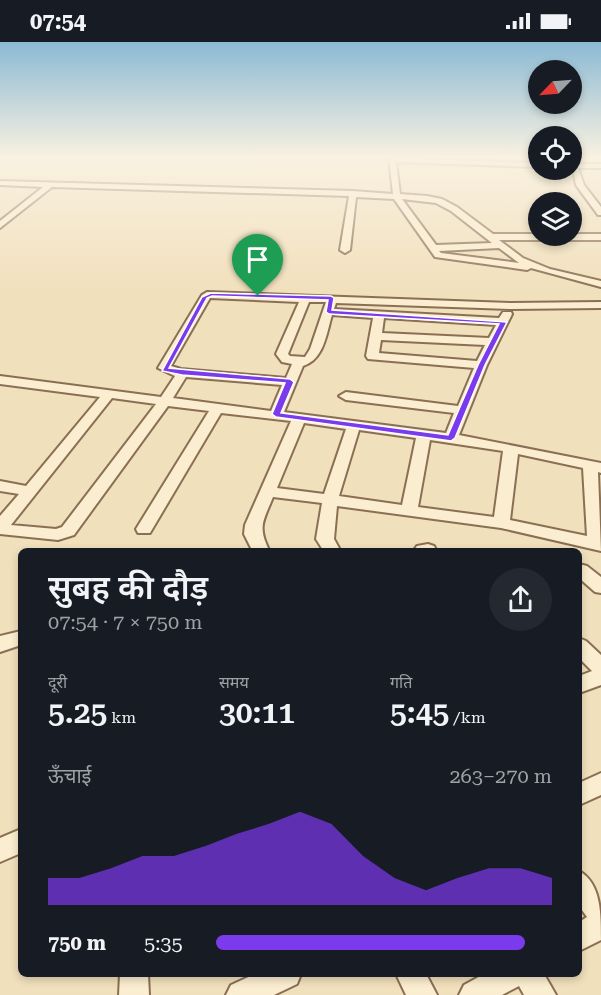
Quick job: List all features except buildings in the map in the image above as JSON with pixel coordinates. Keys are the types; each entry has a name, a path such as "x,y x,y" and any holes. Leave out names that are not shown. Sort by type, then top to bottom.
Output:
{"street":[{"path":"0,225 28,202"},
{"path":"345,250 352,202"},
{"path":"399,202 441,257 543,269 601,284"},
{"path":"441,202 493,237 513,256 543,269"},
{"path":"493,237 601,237"},
{"path":"433,248 501,246"},
{"path":"290,382 182,373 164,368 207,295 510,306 601,305"},
{"path":"306,297 282,354 286,359 299,362 311,359 329,312 331,298"},
{"path":"451,438 461,410 510,306"},
{"path":"329,312 504,322"},
{"path":"379,315 371,354 376,357 482,365"},
{"path":"375,336 494,342"},
{"path":"276,414 299,362"},
{"path":"0,528 58,535 69,531 165,401 182,373"},
{"path":"0,380 451,438 511,448 596,467 599,545 501,523 266,491"},
{"path":"0,528 109,394"},
{"path":"346,396 461,410"},
{"path":"144,529 218,407"},
{"path":"259,548 252,534 253,525 299,418"},
{"path":"330,548 325,539 330,500 354,425"},
{"path":"409,511 424,435"},
{"path":"501,523 511,448"},
{"path":"0,486 30,491"},
{"path":"582,571 601,587"},
{"path":"0,644 18,639"},
{"path":"582,649 601,667"},
{"path":"582,684 601,676"},
{"path":"582,793 601,784"},
{"path":"0,850 18,842"},
{"path":"582,888 601,914"},
{"path":"582,934 601,925"},
{"path":"134,977 134,995"},
{"path":"241,995 280,977"},
{"path":"412,977 422,995"},
{"path":"474,995 507,977"},
{"path":"530,977 542,995"}],"route":[{"path":"207,295 258,296 331,298 329,312 504,322 461,410 451,438 276,414 290,382 182,373 164,369 207,295"}]}
